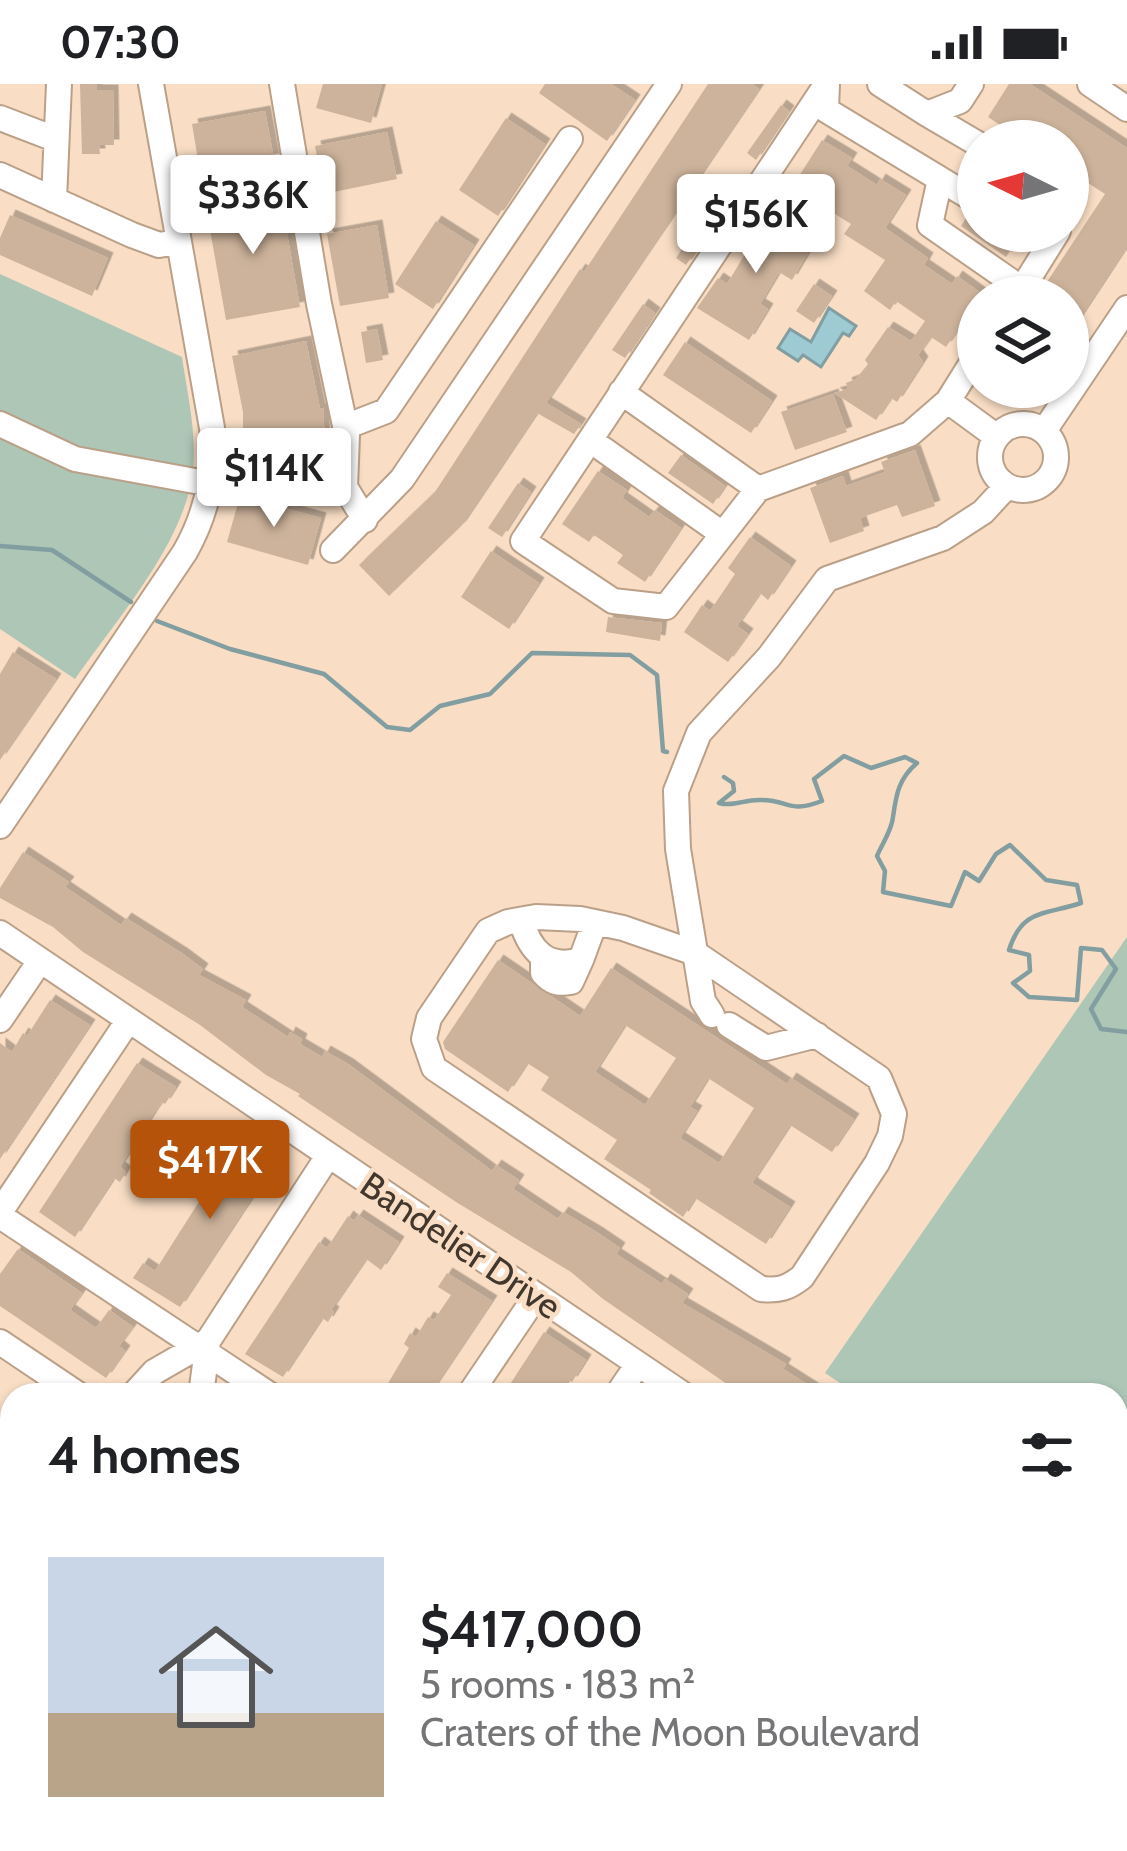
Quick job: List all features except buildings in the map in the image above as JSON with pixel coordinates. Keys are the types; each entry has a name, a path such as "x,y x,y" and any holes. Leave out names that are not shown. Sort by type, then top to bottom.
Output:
{"street":[{"path":"54,200 59,84"},
{"path":"0,826 185,553 211,484 212,428 151,84"},
{"path":"283,84 319,304 345,427 345,487 365,520"},
{"path":"333,550 402,479 669,84"},
{"path":"880,84 957,132"},
{"path":"927,114 961,101 970,84"},
{"path":"1090,84 1127,109"},
{"path":"826,85 826,110 957,189"},
{"path":"826,85 523,541 614,601 666,607 758,490 910,434 957,386"},
{"path":"0,118 55,139"},
{"path":"345,427 386,411 570,139"},
{"path":"0,175 159,245 177,242"},
{"path":"940,179 930,225 998,276"},
{"path":"1044,430 1127,308"},
{"path":"622,392 758,490"},
{"path":"947,401 997,436"},
{"path":"1024,423 1044,430 1057,460 1048,480 1028,490 1007,486 992,470 997,436 1024,423"},
{"path":"0,424 75,459 211,484"},
{"path":"590,440 721,533"},
{"path":"817,1035 766,1048 720,1020 703,1001 678,849 676,791 699,733 769,657 827,579 944,538 983,512 1007,486"},
{"path":"521,920 528,945 556,963 581,960 595,922"},
{"path":"521,920 595,922 695,953 879,1078 895,1114 878,1163 802,1277 778,1291 761,1289 434,1068 424,1039 429,1018 488,931 521,920"},
{"name":"Bandelier Drive","path":"0,933 666,1383"},
{"path":"0,1020 40,961"},
{"path":"128,1022 0,1214 254,1383"},
{"path":"202,1383 204,1347 328,1156"},
{"path":"477,1383 536,1296"},
{"path":"0,1342 61,1383"},
{"path":"144,1383 154,1372 204,1347"},
{"path":"625,1383 638,1364"}],"green space":[{"path":"0,274 182,357 194,455 182,513 141,588 75,679 0,629"},
{"path":"1127,937 1127,1383 840,1383 825,1373"}],"water":[{"path":"829,308 856,326 849,336 843,333 821,367 803,355 798,361 778,348 790,329 811,342"}],"waterway":[{"path":"0,546 52,550 131,602"},
{"path":"157,621 230,649 324,674 387,727 410,730 440,706 490,694 532,653 630,655 657,675 663,751 667,752"},
{"path":"724,777 733,783 734,791 719,803 761,800 802,806 822,801 814,779 844,756 871,768 905,757 917,763 899,788 891,827 877,856 885,871 883,892 951,906 965,872 979,881 996,854 1010,845 1046,880 1077,885 1081,903 1037,915 1021,927 1009,950 1029,955 1030,971 1013,983 1029,997 1077,1000 1081,948 1102,950 1116,969 1091,1009 1101,1029 1127,1032"}]}
